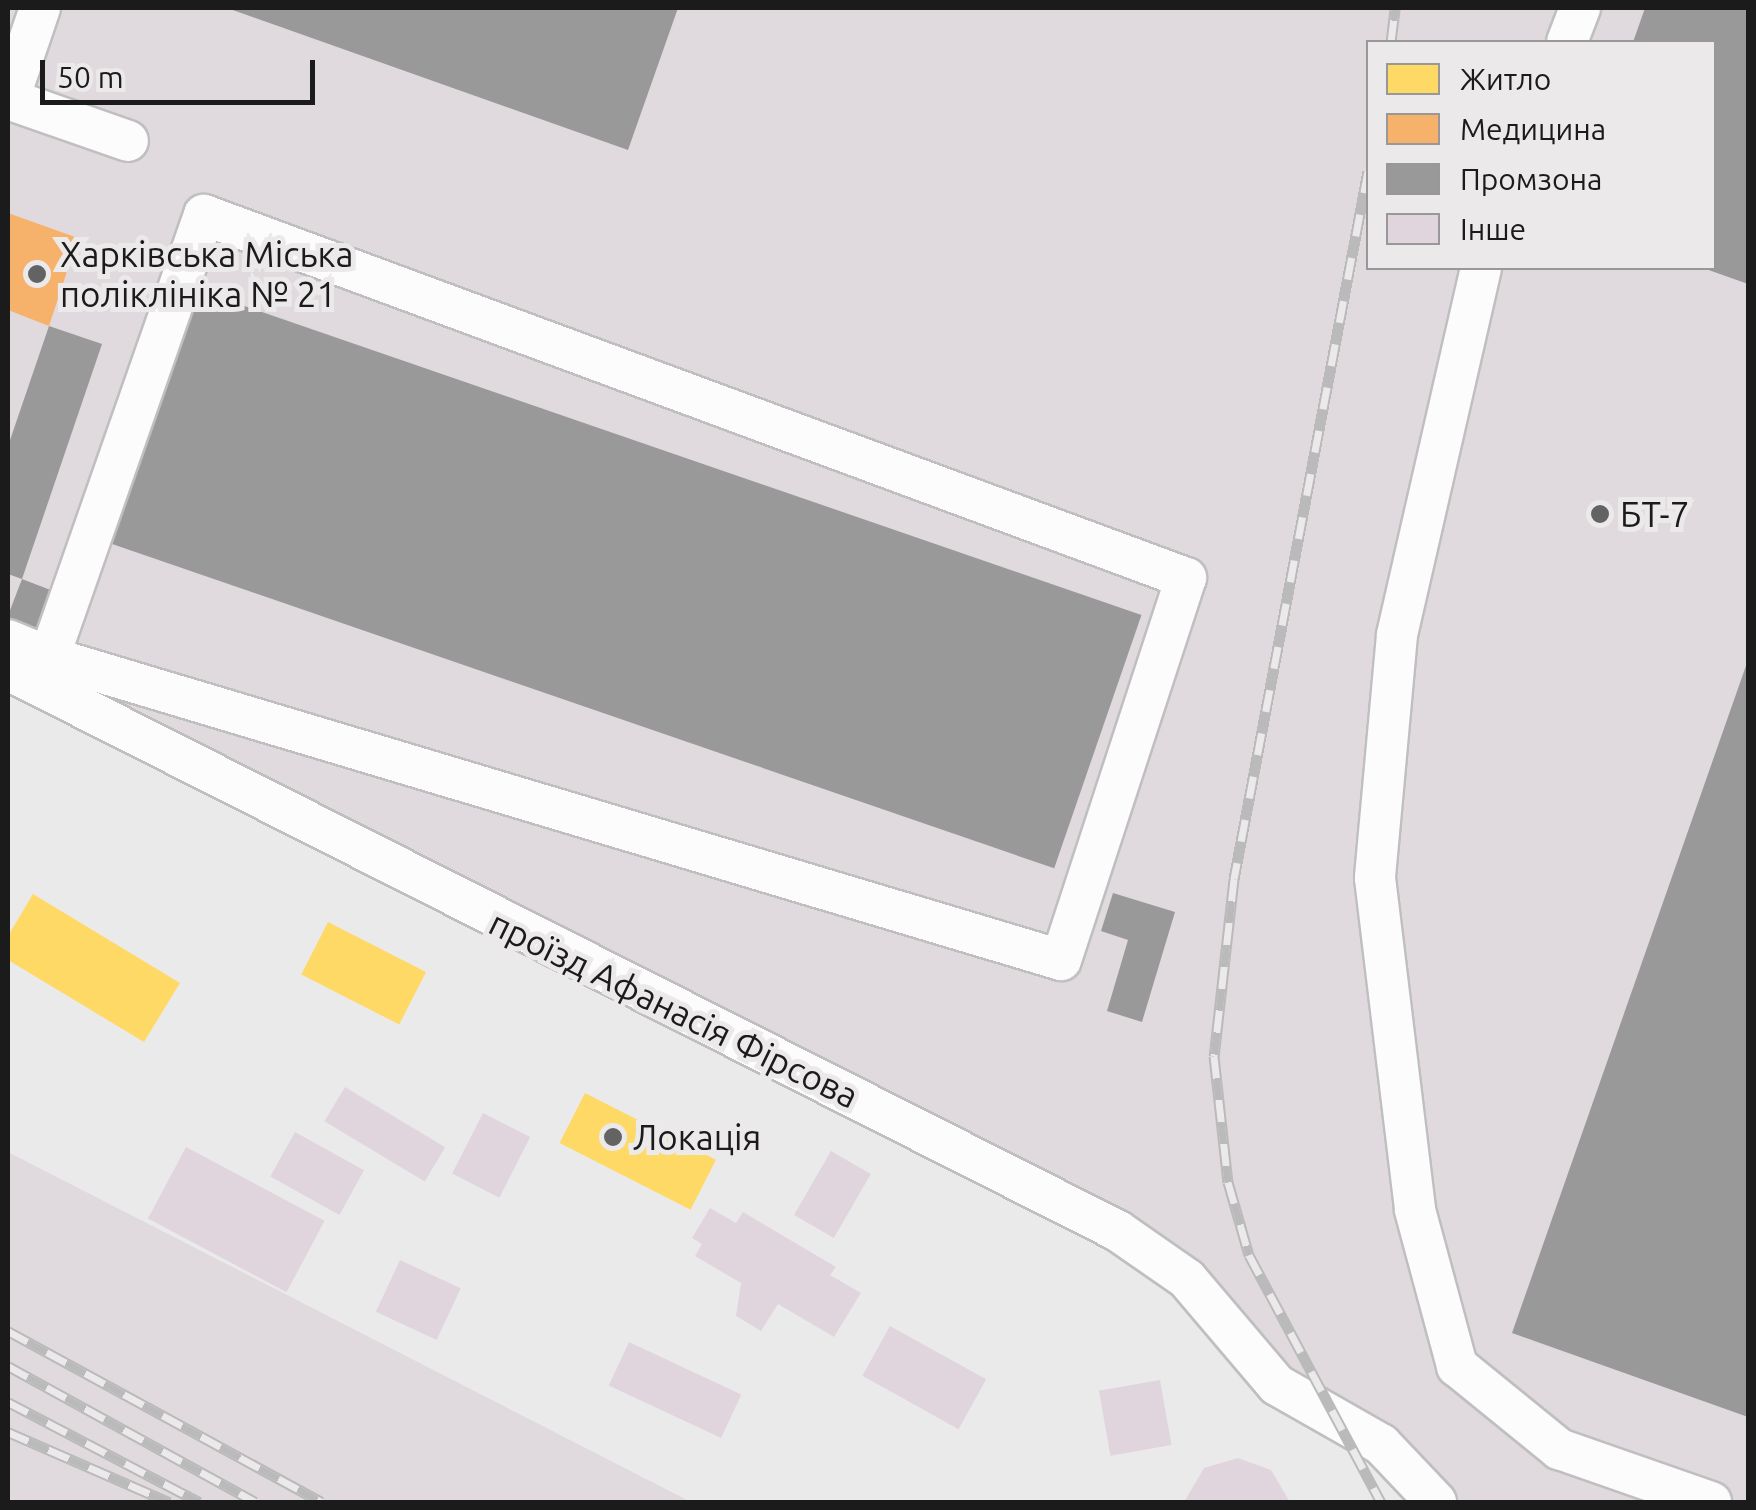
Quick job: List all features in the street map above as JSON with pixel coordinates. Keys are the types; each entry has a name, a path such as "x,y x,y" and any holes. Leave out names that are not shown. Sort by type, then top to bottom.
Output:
{"street":[{"path":"40,8 8,99 128,141"},
{"path":"1568,40 1580,8"},
{"path":"8,640 49,657 1061,960 1186,578 204,215 49,657"},
{"path":"1481,270 1396,635 1375,878 1415,1210 1457,1366 1560,1450 1711,1502"},
{"name":"проїзд Афанасія Фірсова","path":"8,670 1118,1231 1187,1279 1252,1364 1301,1400 1381,1444 1436,1502"}],"shaded area":[{"path":"8,8 1748,8 1748,1502 1459,1502 1070,1205 8,672"},
{"path":"8,1152 691,1502 8,1502"}],"building: Житло":[{"path":"33,894 180,983 144,1042 8,960 8,936"},
{"path":"328,922 426,972 399,1025 301,975"},
{"path":"585,1093 716,1160 691,1210 560,1143"}],"building: Медицина":[{"name":"Харківська Міська поліклініка № 21","path":"8,213 78,238 49,326 8,310"}],"building: Промзона":[{"path":"227,8 678,8 628,150"},
{"path":"1645,8 1748,8 1748,284 1709,270 1716,270 1716,40 1634,40"},
{"path":"195,289 1141,615 1054,868 108,542"},
{"path":"49,326 102,344 22,579 8,574 8,446"},
{"path":"22,579 54,591 37,634 8,623"},
{"path":"1748,660 1748,1417 1512,1333"},
{"path":"1113,893 1175,912 1142,1022 1107,1011 1128,940 1101,931"}],"building: Інше":[{"path":"345,1087 445,1147 425,1182 324,1121"},
{"path":"483,1113 530,1137 499,1198 452,1174"},
{"path":"295,1132 364,1170 339,1215 270,1177"},
{"path":"186,1147 325,1221 287,1292 148,1219"},
{"path":"831,1151 871,1174 834,1238 794,1215"},
{"path":"710,1208 736,1223 743,1212 836,1267 830,1275 861,1293 834,1337 778,1304 761,1331 736,1316 741,1283 695,1256 702,1244 692,1238"},
{"path":"400,1260 461,1288 437,1340 376,1312"},
{"path":"890,1326 986,1379 959,1429 862,1376"},
{"path":"629,1342 741,1394 721,1438 609,1386"},
{"path":"1160,1380 1171,1445 1110,1456 1099,1391"},
{"path":"1238,1458 1271,1470 1290,1502 1184,1502 1204,1468"}],"railway":[{"path":"1391,40 1395,8"},
{"path":"1366,182 1234,879 1214,1056 1228,1182 1249,1255 1381,1502"},
{"path":"8,1331 321,1502"},
{"path":"8,1366 255,1502"},
{"path":"8,1402 199,1502"},
{"path":"8,1432 169,1502"}],"place":[{"name":"Харківська Міська поліклініка № 21","path":"37,274"},
{"name":"БТ-7","path":"1600,514"},
{"name":"Локація","path":"613,1137"}]}
